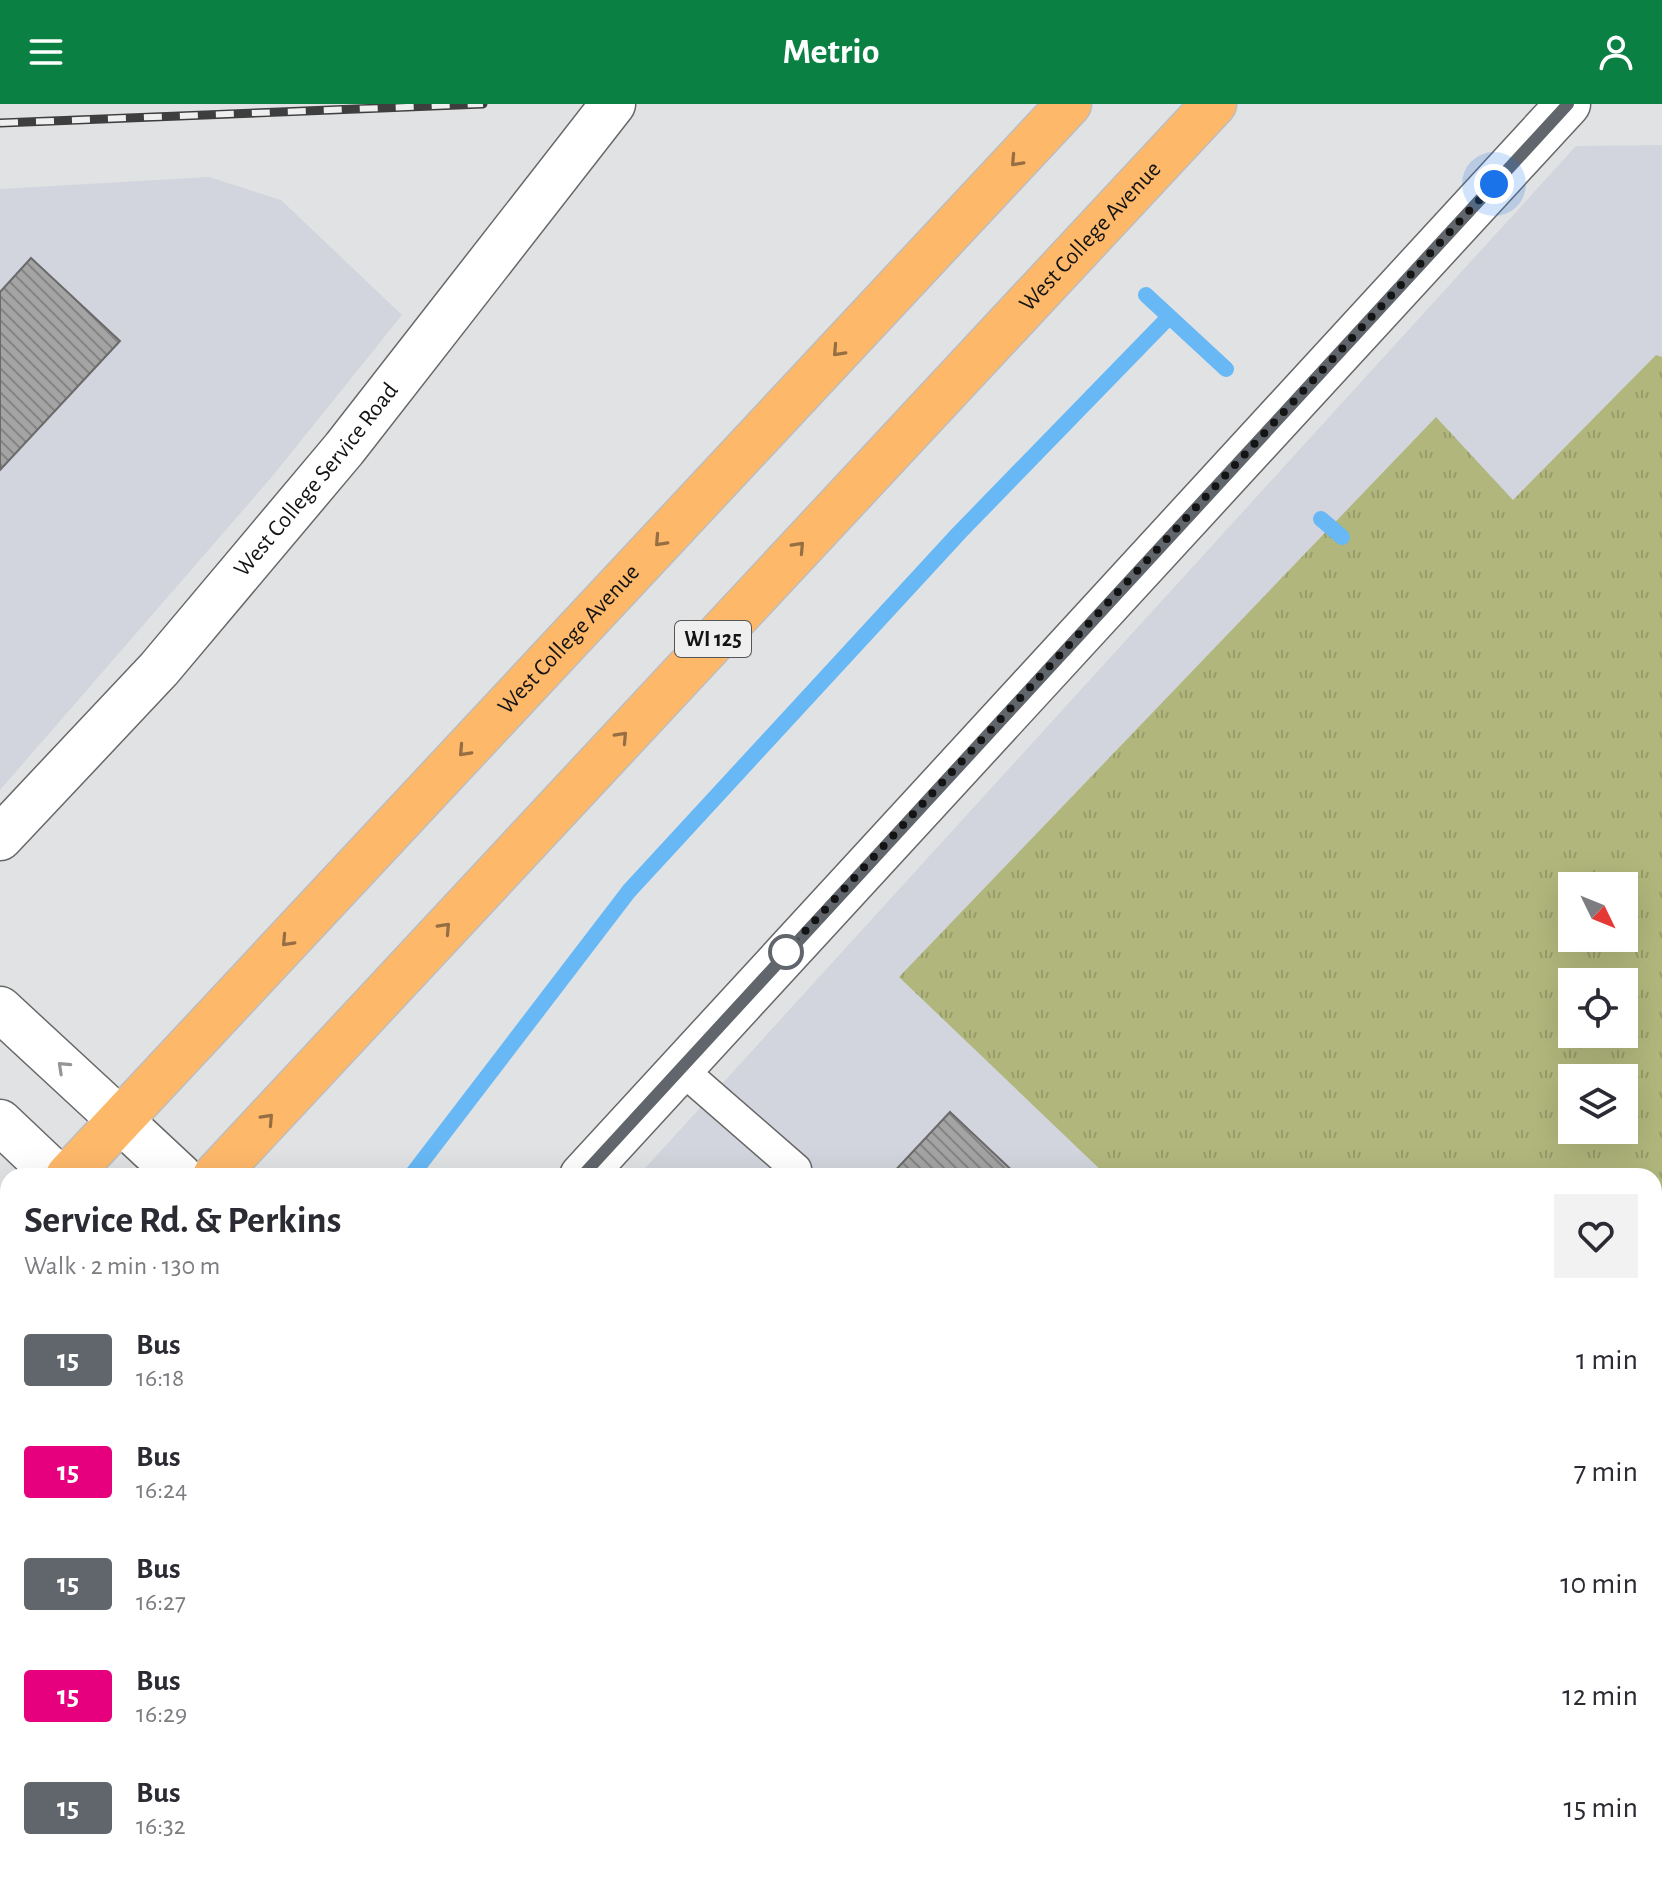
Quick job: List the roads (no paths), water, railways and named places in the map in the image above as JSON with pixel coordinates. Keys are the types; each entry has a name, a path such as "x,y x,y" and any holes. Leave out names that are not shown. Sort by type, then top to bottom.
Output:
{"main road":[{"name":"West College Avenue","path":"75,1168 1069,104"},
{"name":"West College Avenue","path":"222,1168 1214,104"}],"street":[{"name":"West College Service Road","path":"0,838 159,669 334,461 613,104"},
{"path":"589,1168 1568,104"},
{"path":"0,1009 171,1168"},
{"path":"0,1122 49,1168"}],"lane":[{"path":"680,1068 795,1168"}],"waterway":[{"path":"1146,295 1226,369"},
{"path":"417,1168 629,891 959,533 1169,317"},
{"path":"1321,519 1342,537"}],"railway":[{"path":"0,123 483,104"}]}
